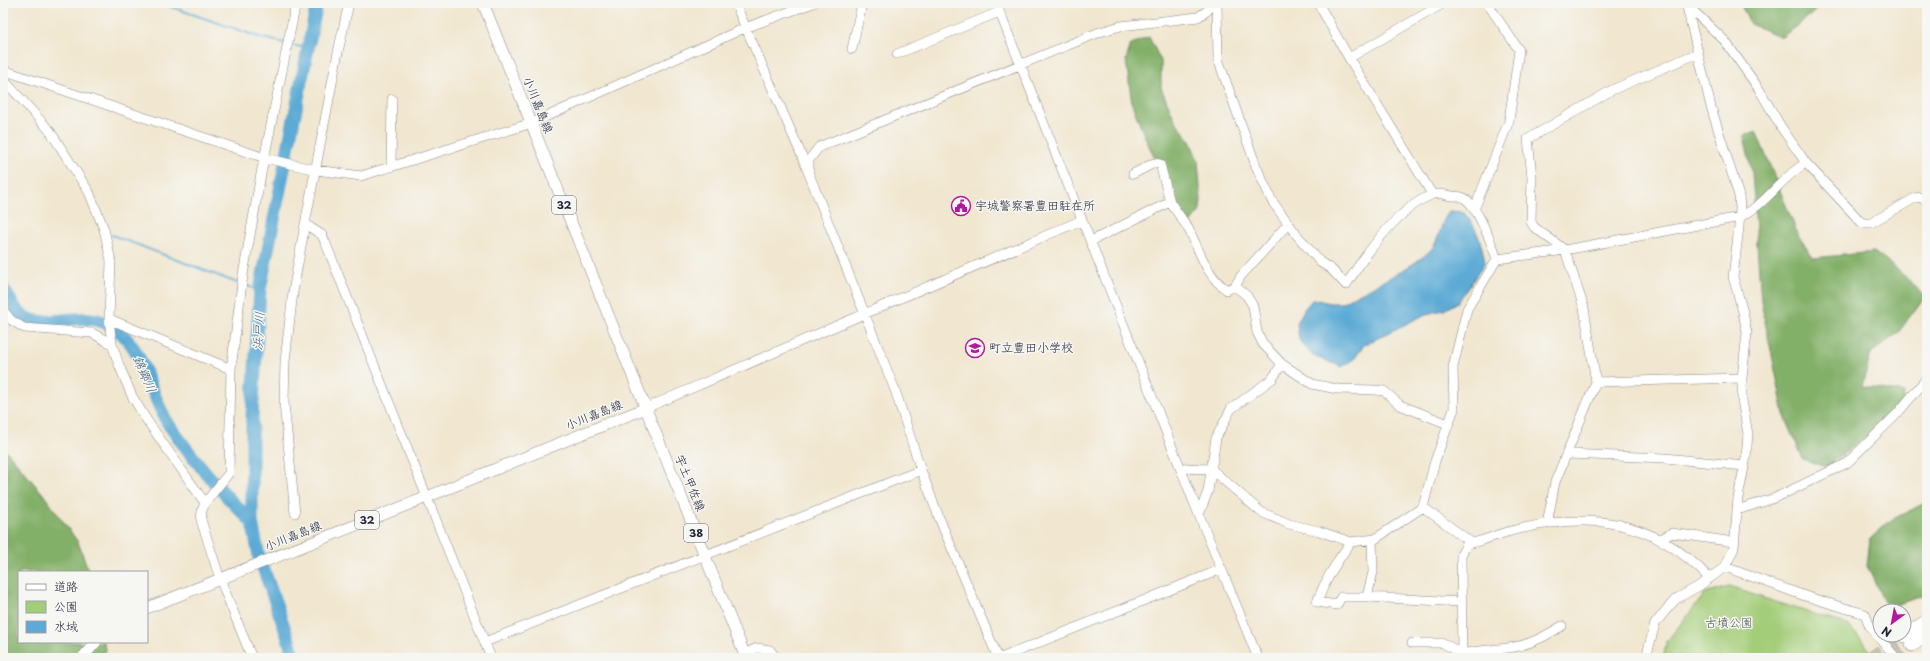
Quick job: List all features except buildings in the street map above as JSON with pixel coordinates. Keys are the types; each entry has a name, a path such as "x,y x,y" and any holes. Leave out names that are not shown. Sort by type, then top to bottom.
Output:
{"highway":[{"path":"1927,621 1908,641 1927,635"}],"main road":[{"name":"小川嘉島線","path":"148,608 646,408 483,3"},
{"name":"宇土甲佐線","path":"646,408 745,656"},
{"path":"82,658 95,643"}],"street":[{"path":"252,658 220,579 201,520 202,511 206,500 229,473 231,369 243,275 296,3"},
{"path":"295,513 284,403 285,361 293,292 305,224 338,52 349,3"},
{"path":"735,3 809,174 895,390 921,470 998,658"},
{"path":"3,70 265,158 316,170 349,176 361,176 532,123 745,28 813,3"},
{"path":"852,49 862,3"},
{"path":"809,174 809,160 819,147 1100,32 1121,26 1198,17 1207,11 1212,3"},
{"path":"1217,3 1218,59 1256,166 1272,201 1288,224 1320,262 1331,269 1346,285 1364,258 1394,222 1412,207 1432,194 1463,197 1474,210 1498,259"},
{"path":"1318,3 1349,58 1432,194"},
{"path":"1349,58 1444,3"},
{"path":"1474,210 1510,121 1519,50 1487,3"},
{"path":"1646,658 1655,624 1666,610 1676,599 1725,567 1734,548 1737,510 1748,434 1742,400 1742,378 1747,333 1743,312 1733,277 1740,217 1739,196 1711,107 1687,5"},
{"path":"1687,5 1725,41 1759,89 1781,127 1806,163 1862,223 1870,223 1915,198 1922,197 1927,202"},
{"path":"897,54 997,7 1180,468 1258,658"},
{"path":"1547,524 1555,482 1596,382 1584,308 1565,250 1534,228 1531,222 1532,177 1528,139 1612,90 1698,53"},
{"path":"3,79 50,131 89,192 104,229 111,261 109,319 112,344 119,366 132,396 161,441 206,500"},
{"path":"391,167 392,99"},
{"path":"1133,174 1154,163 1160,164 1170,202 1189,230 1205,264 1218,284 1226,290 1235,286 1241,276 1288,224"},
{"path":"1498,259 1565,250 1740,217 1747,214 1774,192 1793,170 1806,163"},
{"path":"1090,241 1170,202"},
{"path":"646,408 1082,220"},
{"path":"305,224 322,235 326,244 491,658"},
{"path":"1180,468 1211,469 1261,512 1289,524 1319,531 1351,542 1372,539 1423,507 1435,461 1454,409 1453,367 1466,315 1468,309 1498,259"},
{"path":"1235,286 1247,296 1253,306 1257,332 1263,344 1282,364 1312,384 1337,389 1375,390 1384,392 1400,405 1448,424"},
{"path":"3,310 11,320 24,328 92,333 112,344"},
{"path":"109,319 231,369"},
{"path":"1199,515 1208,491 1216,438 1231,409 1272,379 1282,364"},
{"path":"1596,382 1742,378"},
{"path":"1737,510 1775,498 1847,463 1897,414 1927,378"},
{"path":"1566,454 1665,458 1744,466"},
{"path":"485,642 704,554 921,470"},
{"path":"1423,507 1472,543"},
{"path":"1462,656 1461,555 1468,544 1511,531 1547,524 1599,521 1639,529 1661,539 1701,569 1709,578"},
{"path":"1661,539 1672,533 1734,542"},
{"path":"1367,597 1373,572 1372,539"},
{"path":"1351,542 1334,564 1317,602 1337,605 1341,597 1461,602"},
{"path":"1725,567 1805,596 1865,614 1870,627 1896,658"},
{"path":"1001,658 1222,569"},
{"path":"1462,656 1480,650 1514,647 1539,639 1562,626"},
{"path":"1412,643 1443,643 1462,656"},
{"path":"745,656 757,648 770,650 776,658"}],"green space":[{"path":"1740,3 1823,3 1813,13 1782,37 1750,24"},
{"path":"1149,37 1161,61 1161,88 1175,120 1190,141 1198,160 1201,200 1200,211 1187,227 1144,135 1132,104 1126,60 1131,44"},
{"path":"1756,131 1798,235 1813,258 1874,252 1899,271 1925,296 1898,333 1871,353 1862,386 1904,393 1902,410 1826,467 1803,459 1784,414 1761,302 1752,172 1744,136"},
{"path":"3,447 43,494 78,542 89,571 18,571 18,643 104,643 106,658 3,658"},
{"path":"1927,502 1927,594 1902,603 1884,602 1867,566 1870,539 1891,520"},
{"name":"古墳公園","path":"1729,587 1848,625 1877,658 1663,658 1667,641 1705,594"}],"water":[{"path":"1450,211 1463,212 1468,217 1480,242 1485,263 1458,302 1444,310 1426,314 1364,345 1355,358 1342,367 1313,356 1299,340 1297,323 1305,308 1313,299 1330,303 1341,303 1405,269 1427,254 1433,247 1438,238 1444,220"}],"waterway":[{"path":"160,3 262,38 285,43"},
{"name":"浜戸川","path":"295,658 259,556 252,522 252,417 260,290 317,3"},
{"path":"291,45 307,48"},
{"path":"112,235 240,284"},
{"path":"244,285 260,290"},
{"name":"錦郷川","path":"3,288 19,312 33,320 56,321 81,318 94,319 107,323 120,332 129,342 142,364 157,402 169,425 208,475 252,522"}],"tunnel":[{"path":"1870,658 1893,643"},
{"path":"1892,658 1912,645"}],"place":[{"name":"宇城警察署豊田駐在所","path":"961,206"},
{"name":"町立豊田小学校","path":"975,348"}]}
